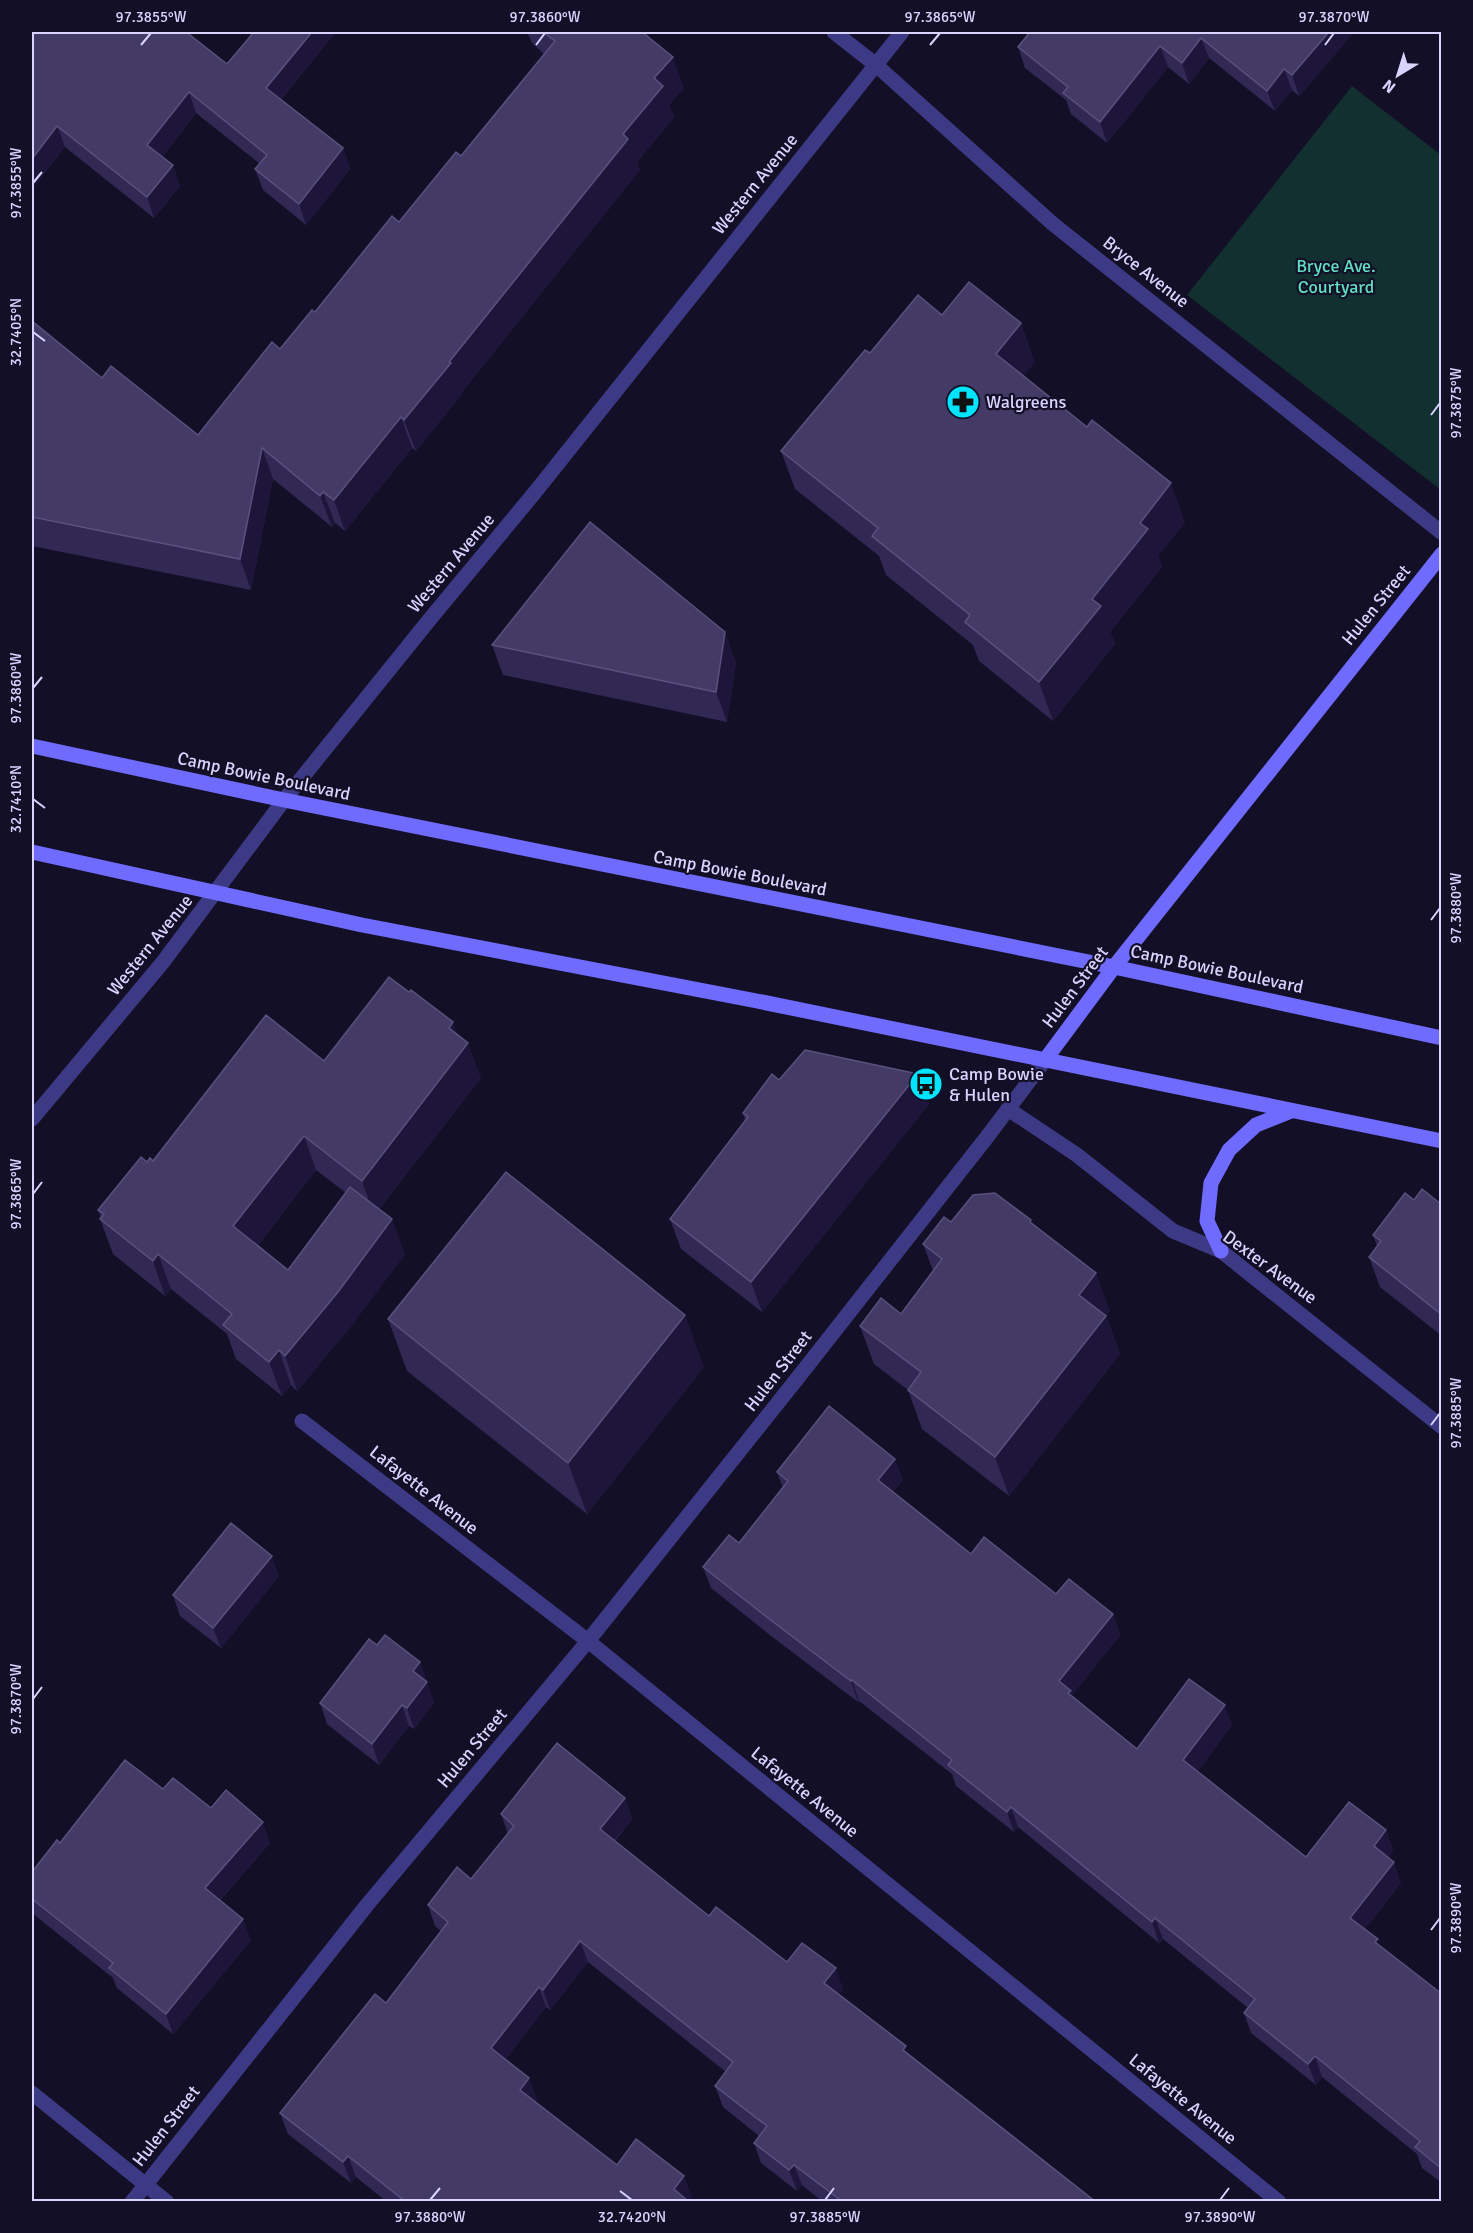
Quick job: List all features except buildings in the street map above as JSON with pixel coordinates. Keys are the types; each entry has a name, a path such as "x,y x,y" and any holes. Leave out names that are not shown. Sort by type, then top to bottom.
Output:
{"main road":[{"name":"Hulen Street","path":"1045,1060 1114,967 1442,554"},
{"name":"Camp Bowie Boulevard","path":"32,746 284,801 1114,967 1442,1038"},
{"path":"32,852 362,925 757,1001 1442,1141"},
{"path":"1221,1251 1207,1221 1211,1183 1229,1150 1256,1125 1291,1111"}],"street":[{"name":"Bryce Avenue","path":"834,32 876,65 1053,224 1442,533"},
{"name":"Western Avenue","path":"32,1119 163,962 284,801 536,491 902,32"},
{"name":"Hulen Street","path":"132,2202 367,1905 588,1641 793,1384 1045,1060"},
{"name":"Dexter Avenue","path":"1008,1109 1077,1155 1173,1231 1221,1251 1442,1427"},
{"name":"Lafayette Avenue","path":"302,1421 588,1641 1279,2202"},
{"path":"32,2093 167,2202"}],"green space":[{"name":"Bryce Ave. Courtyard","path":"1352,86 1441,155 1441,490 1187,295"}],"place":[{"name":"Walgreens","path":"963,402"},
{"name":"Camp Bowie & Hulen","path":"926,1084"}]}
